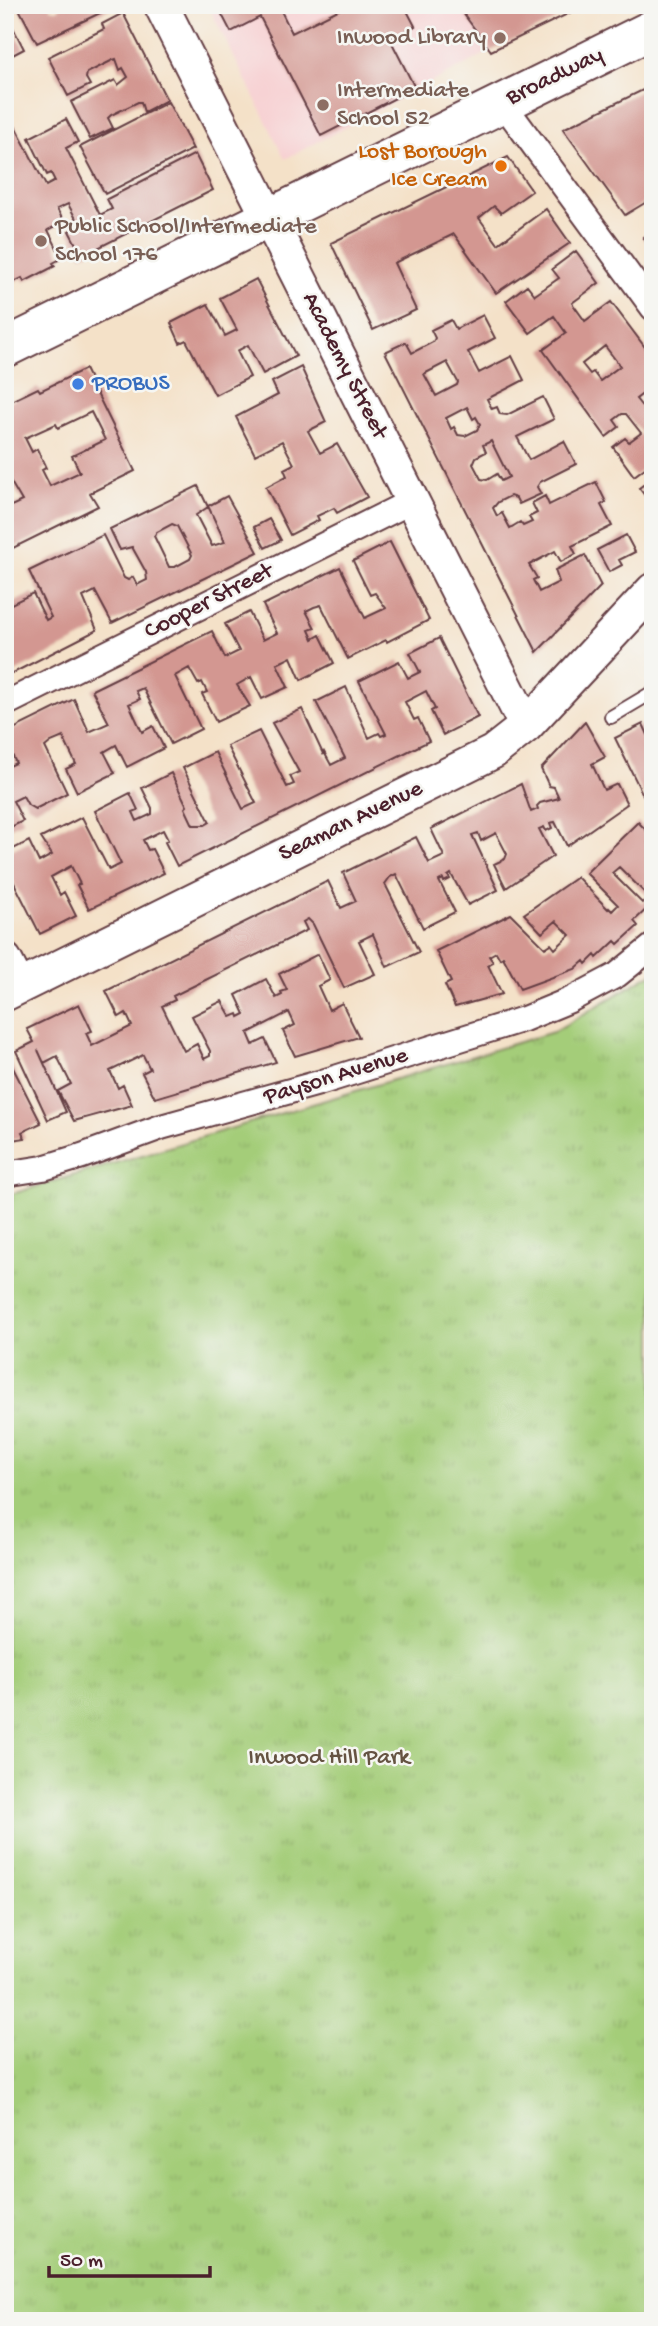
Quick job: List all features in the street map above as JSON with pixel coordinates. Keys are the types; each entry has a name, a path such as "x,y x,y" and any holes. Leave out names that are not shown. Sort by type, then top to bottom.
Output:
{"main road":[{"name":"Broadway","path":"5,348 653,29"}],"street":[{"name":"Academy Street","path":"161,5 526,726"},
{"path":"502,102 653,308"},
{"name":"Cooper Street","path":"5,704 412,500"},
{"name":"Seaman Avenue","path":"10,980 494,752 526,726 653,590"},
{"name":"Payson Avenue","path":"5,1174 43,1168 161,1128 524,1019 570,1000 617,975 653,946"}],"lane":[{"path":"611,717 653,692"}],"shaded area":[{"name":"Intermediate School 52","path":"208,5 457,5 491,51 285,159"}],"green space":[{"name":"Inwood Hill Park","path":"653,973 653,2321 5,2321 5,1196 553,1032"}],"building":[{"path":"17,5 49,5 51,9 57,10 64,5 117,5 37,43"},
{"path":"217,5 288,5 280,9 292,33 348,5 404,5 415,26 390,39 415,88 321,136 260,17 231,32"},
{"name":"Inwood Library","path":"457,5 577,5 578,9 491,51"},
{"path":"5,12 24,49 5,59"},
{"path":"123,13 167,100 144,112 141,102 138,102 111,115 108,118 113,128 90,139 71,102 115,80 118,85 128,77 123,68 120,70 116,59 87,73 86,78 90,85 68,96 48,57 104,29 102,24"},
{"path":"653,85 653,198 625,215 563,129"},
{"path":"168,102 193,149 105,194 80,147"},
{"path":"66,119 78,142 66,148 100,215 112,209 107,199 195,154 213,190 82,256 69,231 80,226 68,204 57,209 64,222 48,230 62,258 53,263 55,266 24,282 22,278 12,283 10,279 5,282 5,129 14,124 46,186 55,181 51,173 47,175 29,138"},
{"path":"508,157 532,191 501,213 494,206 479,218 498,244 546,209 570,243 496,293 454,234 394,263 416,310 373,330 331,243"},
{"path":"653,231 653,251 643,237"},
{"path":"576,251 599,283 572,303 585,321 611,302 653,358 653,386 636,399 644,409 653,403 653,462 634,476 613,447 625,438 629,442 641,433 626,414 622,414 614,420 619,427 606,437 543,350 566,333 554,316 530,333 506,301 527,285 535,295 559,278 552,269","holes":["605,346 620,366 600,381 582,364"]},
{"path":"256,279 296,356 263,374 248,345 237,351 250,377 215,395 186,340 180,343 171,323 208,304 225,336 237,330 220,298"},
{"path":"483,315 495,338 468,352 479,373 512,356 524,380 487,399 492,409 497,407 500,414 507,415 543,397 554,419 517,437 529,460 564,441 576,464 540,482 537,487 541,494 519,504 516,498 510,496 498,502 493,508 497,516 502,513 510,528 520,522 523,526 532,522 529,517 537,513 532,503 545,496 549,505 596,482 606,502 601,505 612,526 572,546 576,554 561,562 555,551 529,565 537,578 533,580 539,592 559,582 555,570 585,555 601,586 537,652 385,352 406,342 412,353 433,342 435,338 431,330 451,320 456,329","holes":["447,362 458,382 436,396 424,374","467,407 473,419 476,417 480,424 477,430 465,436 458,435 454,427 451,429 446,418","491,441 509,477 501,481 497,474 487,480 481,479 473,464 476,457 486,452 483,445"]},
{"path":"301,367 326,422 308,431 320,453 337,444 367,497 337,513 334,508 317,516 319,520 290,535 266,487 287,476 284,469 294,464 282,441 255,455 236,417 278,395 272,382"},
{"path":"85,369 135,471 90,493 98,506 5,552 5,504 7,508 22,501 5,472 5,404 38,388 40,391","holes":["91,412 105,440 72,456 80,472 50,486 42,470 46,468 37,449 32,452 25,438 56,424 58,428"]},
{"path":"653,478 653,506 639,488"},
{"path":"198,486 208,507 196,515 212,546 225,542 208,506 227,496 258,552 112,623 95,591 83,597 97,630 5,675 5,607 33,593 46,620 51,617 29,571 103,535 124,578 128,580 133,577 137,585 147,580 146,572 132,547 120,550 110,529","holes":["172,524 177,526 192,555 190,559 175,567 169,567 154,536"]},
{"path":"269,519 281,540 265,548 254,527"},
{"path":"626,535 635,552 619,560 622,565 609,572 597,550"},
{"path":"390,542 429,620 348,659 321,605 314,607 306,611 315,628 309,630 313,639 320,635 334,663 301,680 291,657 277,664 288,687 262,699 251,677 237,685 250,706 216,722 202,694 207,692 202,682 198,684 189,668 175,676 201,729 171,744 143,688 136,691 140,699 129,704 142,732 153,726 164,748 127,767 116,745 104,752 115,773 77,792 66,769 76,764 63,737 51,742 45,747 67,793 35,809 28,805 23,796 13,801 23,821 5,830 5,768 16,763 5,740 5,733 74,699 89,732 109,723 92,690 212,631 225,658 239,651 225,624 249,612 263,640 277,633 263,605 340,567 365,618 386,608 375,593 370,595 353,561"},
{"path":"439,638 478,717 443,735 431,711 435,709 426,691 405,702 414,720 418,718 429,741 177,866 165,842 168,840 163,830 143,840 148,850 152,849 164,873 89,909 71,866 51,877 60,895 64,892 76,916 40,934 5,865 5,853 29,841 39,862 52,855 41,838 82,817 109,870 121,864 95,811 130,793 138,810 133,812 137,821 152,814 152,808 142,788 171,773 193,825 205,825 210,822 183,768 215,752 243,809 256,803 227,746 259,731 287,787 294,784 290,776 299,772 272,723 302,709 331,765 345,758 316,702 346,687 369,738 379,733 381,736 386,734 359,681 399,661 408,678 420,672 410,653"},
{"path":"585,722 605,757 592,764 604,790 617,784 627,804 567,846 555,822 550,823 552,828 546,831 544,827 539,829 553,856 506,888 494,864 505,859 507,854 496,833 481,841 478,833 472,835 498,890 468,905 451,874 448,876 450,879 439,881 455,912 423,928 396,874 390,877 385,884 419,952 387,967 373,934 359,941 375,974 344,988 313,924 308,919 303,922 307,930 173,996 175,1000 162,1006 184,1051 197,1044 204,1059 210,1056 210,1051 192,1016 222,1001 231,1017 238,1014 239,1017 245,1014 236,995 266,979 276,998 282,995 281,992 287,990 279,974 318,954 330,980 318,986 329,1010 342,1003 359,1037 295,1056 283,1031 295,1025 289,1012 248,1033 253,1045 265,1039 276,1062 155,1098 142,1073 150,1069 143,1055 110,1071 118,1088 123,1085 132,1105 74,1121 58,1091 71,1084 57,1056 44,1063 38,1050 66,1112 48,1120 16,1051 34,1042 27,1029 79,1004 92,1031 86,1033 92,1046 132,1026 126,1013 119,1017 106,991 328,881 341,908 356,901 343,873 416,837 429,863 444,856 431,829 521,784 531,812 538,809 540,803 559,798 554,787 549,786 541,769"},
{"path":"643,724 650,739 653,737 653,790 643,795 615,738"},
{"path":"638,822 653,837 648,843 653,848 653,903 634,921 638,926 618,944 615,941 597,958 595,955 586,964 584,961 575,969 520,989 503,957 500,959 496,952 489,956 493,962 488,965 502,994 455,1007 445,985 451,982 436,951 511,914 545,948 551,944 555,949 570,935 556,921 542,933 524,914 577,877 612,911 618,905 586,873","holes":["619,867 649,897 642,903 612,873"]},
{"path":"7,1056 41,1123 22,1132 25,1138 5,1141 5,1109 9,1107 5,1099"}],"place":[{"name":"Inwood Library","path":"500,38"},
{"name":"Intermediate School 52","path":"323,105"},
{"name":"Lost Borough Ice Cream","path":"501,166"},
{"name":"Public School/Intermediate School 176","path":"41,241"},
{"name":"PROBUS","path":"78,384"}]}
